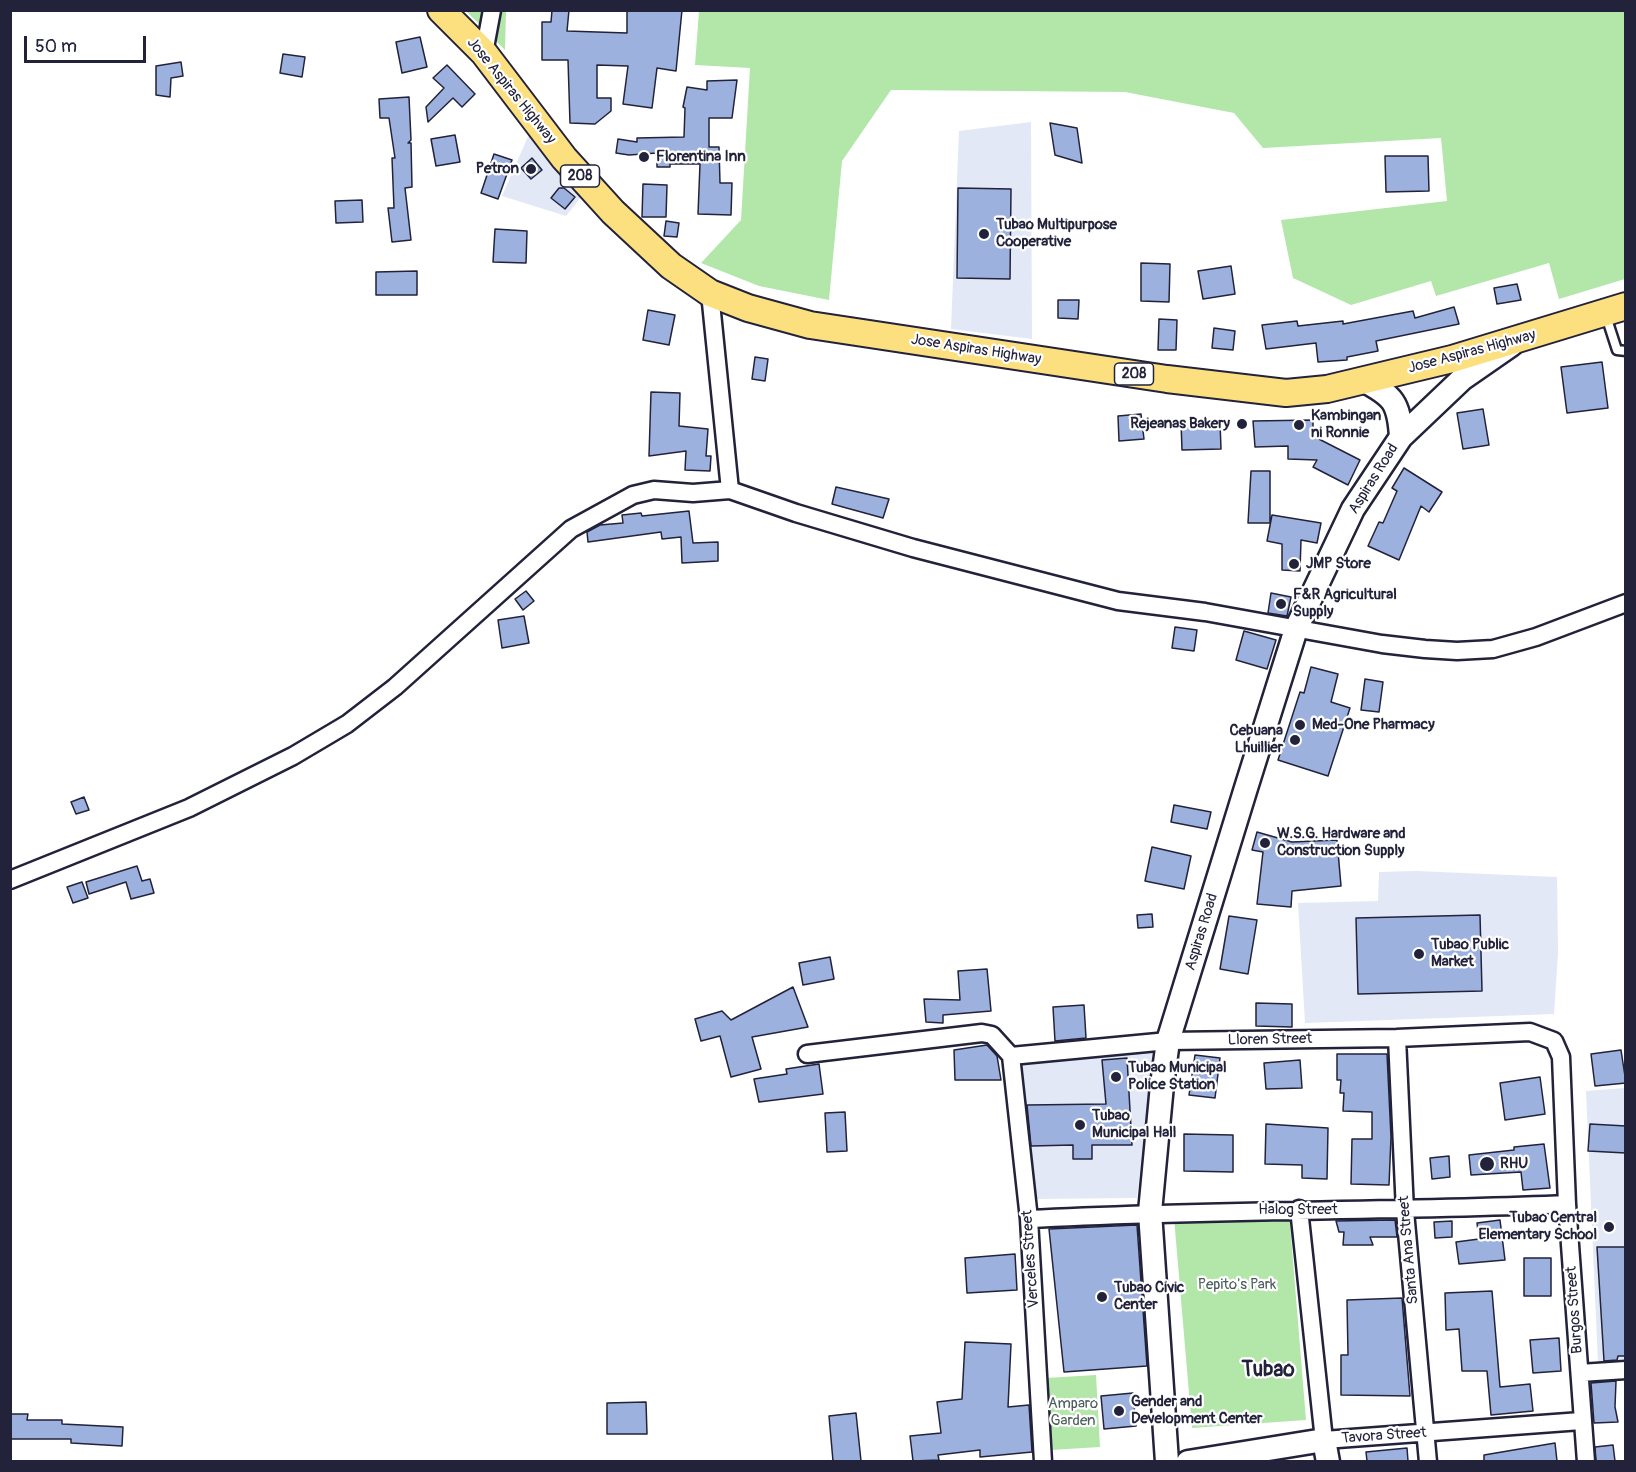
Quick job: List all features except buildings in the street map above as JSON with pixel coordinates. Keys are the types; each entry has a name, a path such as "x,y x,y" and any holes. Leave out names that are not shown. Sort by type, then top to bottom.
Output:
{"main road":[{"name":"Jose Aspiras Highway","path":"441,10 484,53 564,158 613,212 671,266 710,293 748,308 810,325 1217,386 1272,392 1304,392 1363,380 1517,340 1616,310"},
{"name":"Aspiras Road","path":"1167,1461 1150,1212 1168,1041 1296,629 1353,509 1401,437 1462,380 1517,340"},
{"name":"Aspiras Road","path":"1363,380 1392,400 1398,411 1401,437"},
{"name":"Tavora Street","path":"1188,1461 1326,1451"}],"street":[{"path":"484,53 492,10"},
{"path":"710,293 730,490"},
{"path":"10,880 189,808 273,767 347,724 395,687 571,529 633,495 654,490 693,493 730,490 796,513 913,548 1118,601 1205,612 1425,649 1457,651 1493,649 1536,637 1626,603"},
{"name":"Lloren Street","path":"1011,1056 1168,1041 1397,1038 1530,1032"},
{"name":"Burgos Street","path":"1530,1032 1554,1041 1561,1057 1567,1204 1580,1373 1581,1421 1586,1461"},
{"path":"807,1054 982,1033 992,1035 1011,1056"},
{"name":"Santa Ana Street","path":"1397,1038 1405,1211 1428,1461"},
{"name":"Verceles Street","path":"1011,1056 1029,1219 1043,1461"},
{"name":"Halog Street","path":"1029,1219 1150,1212 1299,1209 1405,1211 1567,1204"},
{"path":"1299,1209 1326,1451"},
{"path":"1580,1373 1626,1370"},
{"name":"Tavora Street","path":"1326,1451 1425,1433 1581,1421"}],"lane":[{"path":"1616,310 1617,350 1626,351"}],"shaded area":[{"path":"1031,122 1032,339 951,329 959,131"},
{"path":"530,132 582,196 566,216 502,196"},
{"path":"1416,871 1557,877 1558,953 1554,1014 1305,1023 1298,903 1378,901 1379,872"},
{"path":"1153,1051 1137,1198 1032,1199 1018,1060"},
{"name":"Tubao Central Elementary School","path":"1625,1088 1625,1363 1598,1364 1586,1091"}],"green space":[{"path":"466,11 506,11 505,50"},
{"path":"699,11 1625,11 1625,279 1559,299 1549,263 1436,296 1431,281 1351,305 1293,278 1281,220 1447,201 1441,138 1263,148 1234,113 1125,92 891,90 842,161 829,300 759,286 701,263 741,220 750,68 695,65"},
{"name":"Pepito's Park","path":"1289,1212 1306,1420 1192,1428 1174,1218"},
{"name":"Amparo Garden","path":"1096,1375 1100,1447 1051,1450 1046,1378"}],"place":[{"name":"Florentina Inn","path":"644,157"},
{"name":"Petron","path":"531,169"},
{"name":"Tubao Multipurpose Cooperative","path":"984,234"},
{"name":"Rejeanas Bakery","path":"1242,424"},
{"name":"Kambingan ni Ronnie","path":"1299,425"},
{"name":"JMP Store","path":"1294,564"},
{"name":"F&R Agricultural Supply","path":"1281,604"},
{"name":"Med-One Pharmacy","path":"1300,725"},
{"name":"Cebuana Lhuillier","path":"1295,740"},
{"name":"W.S.G. Hardware and Construction Supply","path":"1265,843"},
{"name":"Tubao Public Market","path":"1419,954"},
{"name":"Tubao Municipal Police Station","path":"1116,1077"},
{"name":"Tubao Municipal Hall","path":"1080,1125"},
{"name":"RHU","path":"1487,1164"},
{"name":"Tubao Central Elementary School","path":"1609,1227"},
{"name":"Tubao Civic Center","path":"1102,1297"},
{"name":"Gender and Development Center","path":"1119,1411"}],"district":[{"name":"Tubao","path":"1268,1371"}]}
